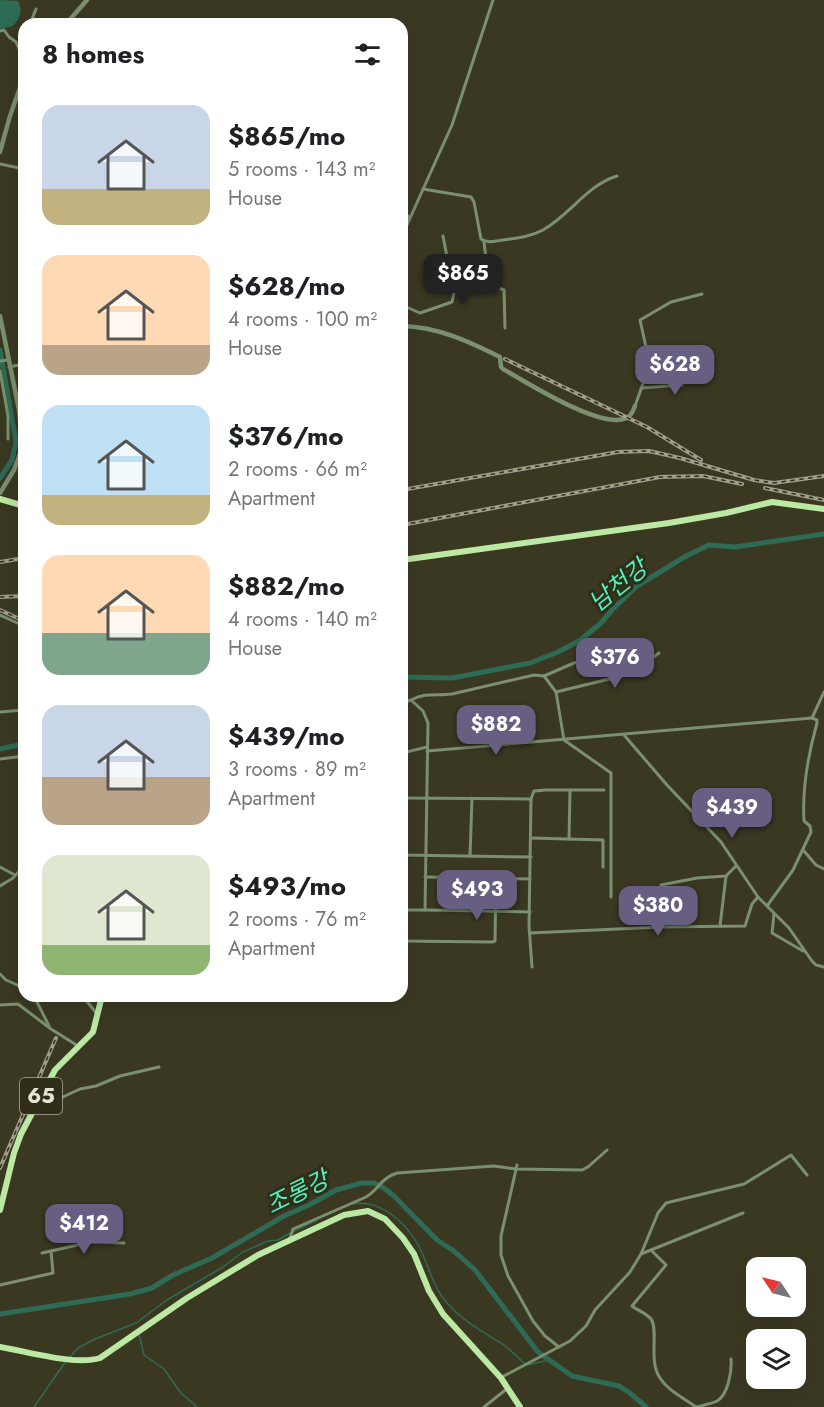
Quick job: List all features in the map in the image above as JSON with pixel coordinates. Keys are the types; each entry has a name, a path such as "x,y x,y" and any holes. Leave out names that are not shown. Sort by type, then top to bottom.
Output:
{"main road":[{"path":"2,499 18,504"},
{"path":"408,559 669,523 772,502 824,508"},
{"name":"65","path":"0,1210 17,1142 55,1070 93,1032 100,1002"},
{"path":"0,1347 60,1358 92,1360 104,1356 187,1298 258,1255 347,1214 368,1211 388,1222 411,1250 429,1292 448,1321 501,1378 520,1407"}],"street":[{"path":"71,18 87,0"},
{"path":"409,217 452,126 493,0"},
{"path":"32,18 36,9"},
{"path":"0,31 4,30 18,46"},
{"path":"0,152 18,94"},
{"path":"0,164 18,168"},
{"path":"484,241 528,237 536,234 556,221 602,182 617,176"},
{"path":"423,189 471,197 474,202 477,228 484,241 489,284 504,290 505,328"},
{"path":"408,308 420,313 452,302 454,296 443,236"},
{"path":"408,327 438,331 500,357 503,369 591,416 622,419 630,416 646,375 646,353 640,320 668,303 702,294"},
{"path":"0,316 4,361 9,367 18,402"},
{"path":"9,367 18,365"},
{"path":"0,371 6,406 8,439"},
{"path":"641,388 682,385 686,373"},
{"path":"0,407 6,406"},
{"path":"1,426 8,426"},
{"path":"2,499 18,463"},
{"path":"0,615 18,623"},
{"path":"408,701 429,693 452,694 534,675 544,676 574,663 619,652"},
{"path":"556,692 630,674 659,653"},
{"path":"544,676 556,692 564,740 611,773 610,897"},
{"path":"812,718 824,692"},
{"path":"411,700 423,711 428,723 425,910"},
{"path":"0,712 18,710"},
{"path":"408,752 812,718 817,720 807,762 803,796 804,821 810,826 812,832 804,851 783,886 767,906"},
{"path":"624,735 673,793 721,842 758,897 789,928 809,957 816,965 824,967"},
{"path":"0,759 18,757"},
{"path":"569,839 570,790"},
{"path":"532,968 530,879 531,799 534,791 604,790"},
{"path":"408,798 531,799"},
{"path":"470,856 471,798"},
{"path":"531,838 603,840 603,867"},
{"path":"804,851 816,865 824,869"},
{"path":"408,855 531,856"},
{"path":"720,926 726,876 736,866"},
{"path":"0,867 15,875"},
{"path":"0,886 18,872"},
{"path":"661,927 661,885 697,878 726,876"},
{"path":"425,877 530,879"},
{"path":"408,941 495,941 496,878"},
{"path":"530,933 745,926 752,904 758,897"},
{"path":"408,910 530,912"},
{"path":"774,914 772,933 809,957"},
{"path":"0,974 6,980 18,985"},
{"path":"37,1002 51,1029"},
{"path":"88,1002 98,1015"},
{"path":"0,1005 18,1005 72,1044 80,1047"},
{"path":"38,1101 46,1104 80,1089 159,1067"},
{"path":"290,1240 293,1229 366,1197 382,1180 392,1175 411,1171 494,1166 582,1170 607,1150"},
{"path":"501,1378 570,1341 586,1326 595,1310 630,1272 641,1254 658,1213 670,1201 744,1184 791,1155 807,1175"},
{"path":"516,1167 501,1236 501,1255 508,1276 533,1321 545,1336 559,1347"},
{"path":"641,1254 743,1213"},
{"path":"42,1253 91,1242 124,1242"},
{"path":"651,1250 666,1265 632,1306 653,1323 653,1354 658,1375 667,1386 697,1407 715,1402 721,1397 730,1373 731,1359"},
{"path":"0,1285 53,1273 51,1251"},
{"path":"484,1407 508,1388"}],"shaded area":[{"path":"0,0 18,1 20,14 13,26 0,29"}],"waterway":[{"path":"0,350 16,442 12,460 0,478"},
{"name":"남천강","path":"408,677 452,678 530,663 558,652 579,641 600,624 637,586 686,556 709,545 735,547 824,534"},
{"name":"남천강","path":"0,749 18,745"},
{"name":"조롱강","path":"0,1314 130,1294 152,1288 336,1190 362,1183 374,1183 393,1195 437,1240 454,1251 475,1270 538,1352 572,1376 619,1386 646,1407"},
{"path":"354,1204 373,1205 390,1214 406,1227 417,1243 438,1290 448,1304 467,1321 507,1347 524,1363"},
{"path":"294,1231 317,1220"},
{"path":"69,1358 78,1348 95,1339 136,1323 167,1300 223,1267 243,1252 268,1241 278,1240 290,1233"},
{"path":"139,1334 144,1355 164,1369 180,1392 197,1407"},
{"path":"527,1365 549,1360"},
{"path":"34,1407 66,1361"}],"railway":[{"path":"505,359 647,427 701,460"},
{"path":"408,489 618,452 649,451 754,480 774,483 824,476"},
{"path":"408,524 660,477 703,476 742,484"},
{"path":"765,488 824,500"},
{"path":"0,562 18,559"},
{"path":"0,597 18,596"},
{"path":"0,610 18,618"},
{"path":"0,1168 56,1038"}]}
